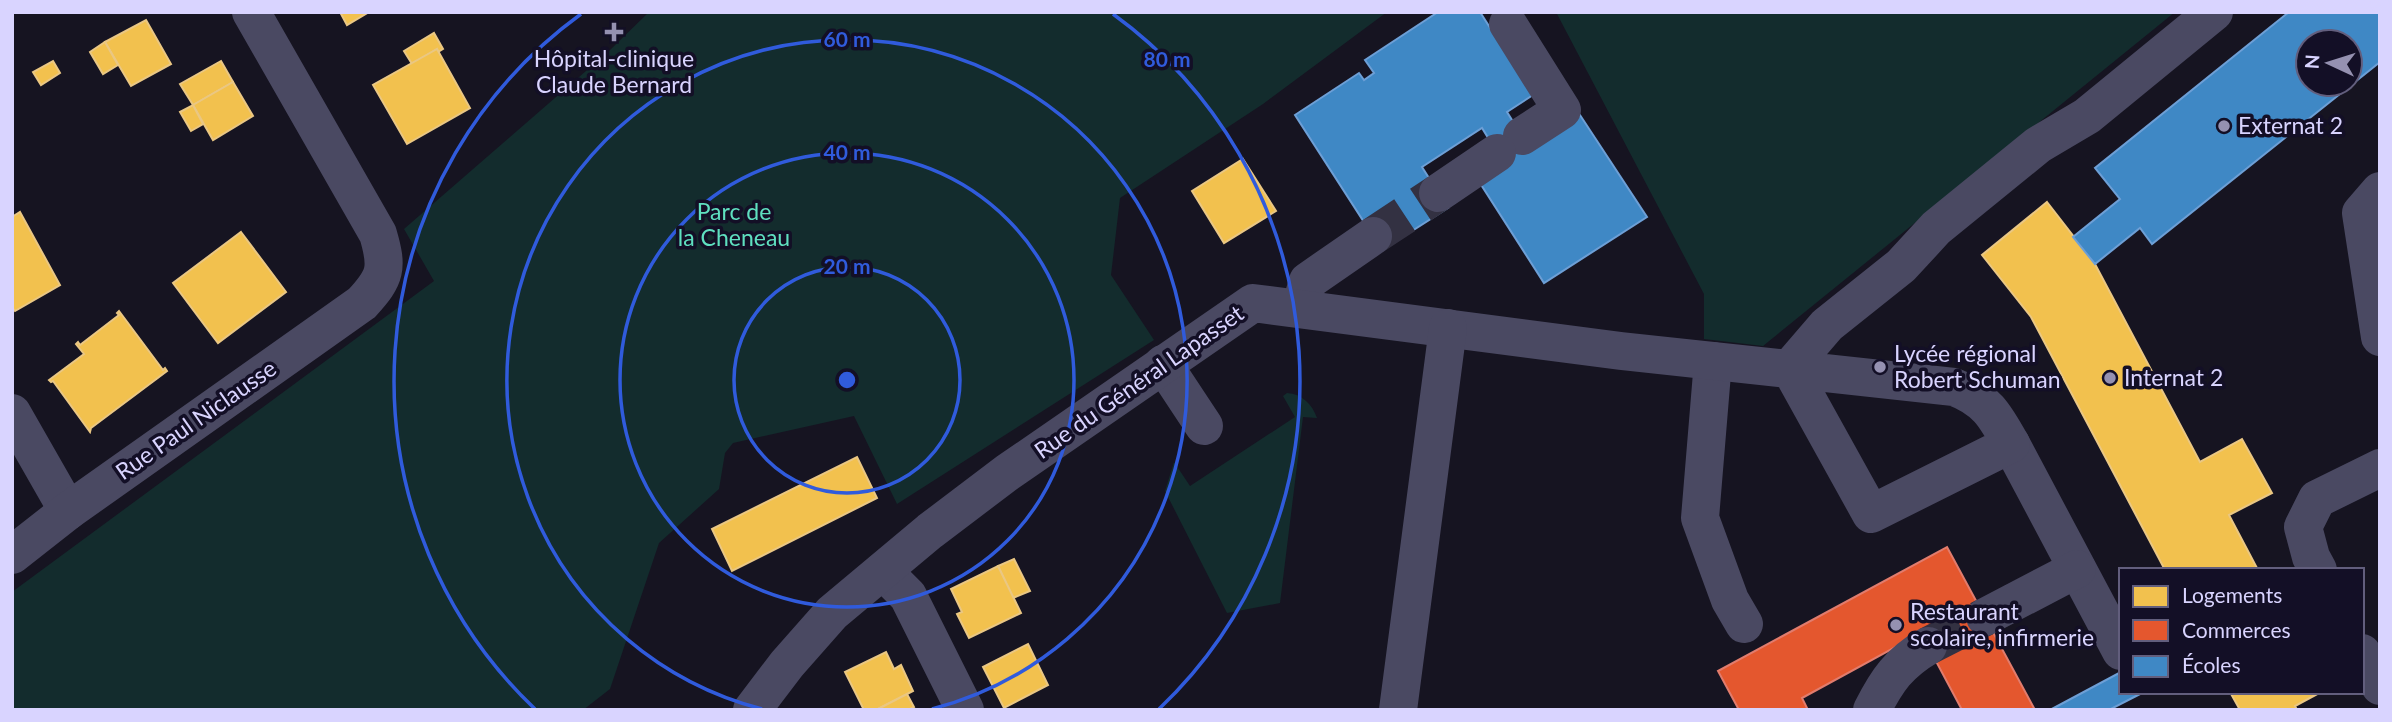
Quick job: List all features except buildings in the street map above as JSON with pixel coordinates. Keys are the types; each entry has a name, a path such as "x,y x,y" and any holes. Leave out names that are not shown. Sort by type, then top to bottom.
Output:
{"street":[{"name":"Rue Paul Niclausse","path":"12,555 68,511 362,303 379,285 385,260 378,234 251,12"},
{"path":"2011,444 1871,514 1790,368 1827,326 1901,266 1936,228 2038,145 2087,116 2214,12"},
{"path":"1438,192 1562,110 1508,24"},
{"path":"2380,191 2361,213 2380,337"},
{"path":"1300,309 1308,281 1373,236"},
{"name":"Rue du Général Lapasset","path":"752,710 787,664 832,613 930,531 1008,472 1253,303 1621,351 1954,387 1974,395 1995,415 2119,647"},
{"path":"1398,710 1448,328"},
{"path":"1713,360 1700,518 1730,600 1744,624"},
{"path":"1163,364 1204,426"},
{"path":"12,413 68,511"},
{"path":"2317,568 2311,558 2303,527 2317,499 2380,468"},
{"path":"1985,617 2077,569"},
{"path":"883,571 908,596 965,710"},
{"path":"1872,710 1887,680 1909,657 1928,646"},
{"path":"2364,657 2380,686"}],"green space":[{"name":"Parc de la Cheneau","path":"649,12 1387,12 1263,104 1120,198 1111,275 1154,340 897,504 854,416 733,443 725,453 719,489 659,543 610,689 583,710 12,710 12,592 434,281 404,229 609,51"},
{"path":"1556,12 2175,12 1763,346 1704,339 1704,294"},
{"path":"1287,393 1306,401 1317,418 1303,417 1280,603 1227,613 1165,491 1174,462 1190,486 1295,417 1283,396"}],"tunnel":[{"path":"1373,236 1438,193"},
{"path":"1928,646 1985,617"}],"place":[{"name":"Hôpital-clinique Claude Bernard","path":"614,32"},
{"name":"Externat 2","path":"2224,126"},
{"name":"Lycée régional Robert Schuman","path":"1880,367"},
{"name":"Internat 2","path":"2110,378"},
{"name":"Restaurant scolaire, infirmerie","path":"1896,625"}]}
